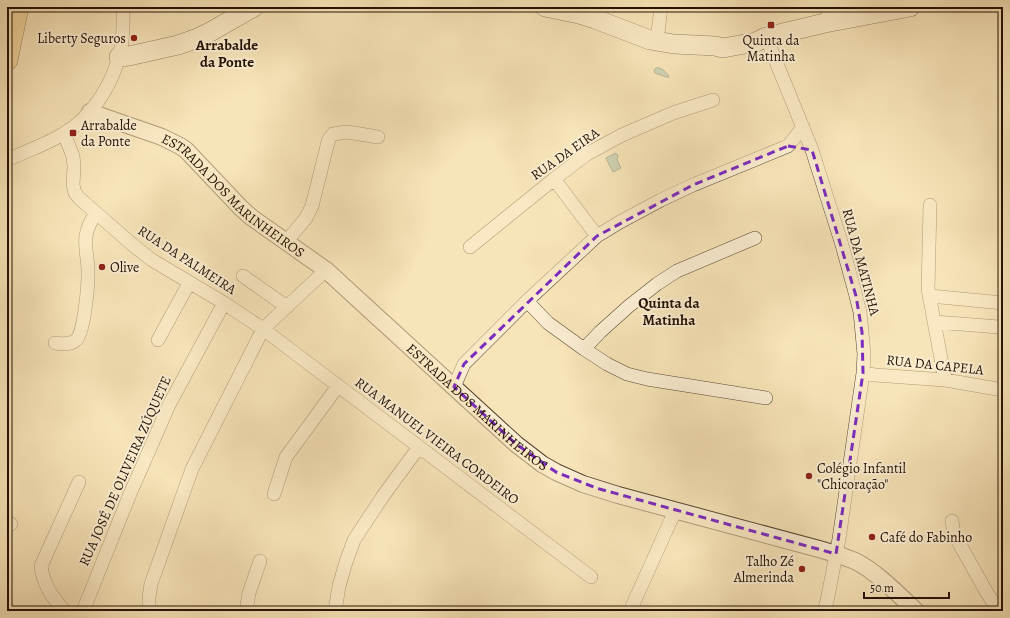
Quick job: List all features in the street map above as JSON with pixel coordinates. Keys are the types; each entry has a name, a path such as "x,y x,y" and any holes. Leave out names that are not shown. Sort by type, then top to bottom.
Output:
{"main road":[{"path":"7,60 18,7"},
{"path":"119,57 178,45 190,41 210,32 254,7"},
{"path":"545,7 584,15 643,38 674,44 715,46 722,42 756,36 766,37 828,15 910,7"}],"street":[{"path":"7,160 21,153 39,147 64,134 90,112 108,84 119,57 123,33 123,7"},
{"path":"657,41 661,7"},
{"name":"RUA DA MATINHA","path":"766,37 812,150 858,301 862,332 864,354 863,373 836,554 824,611"},
{"name":"RUA DA EIRA","path":"470,247 587,154 622,135 673,113 713,100"},
{"name":"ESTRADA DOS MARINHEIROS","path":"90,112 162,137 180,146 193,156 251,217 326,270 516,444 537,461 556,472 596,488 675,511 836,554 856,562 876,576 916,611"},
{"path":"454,387 464,364 597,236 640,211 693,185 788,146 803,127"},
{"path":"286,242 306,218 312,206 329,139 333,134 347,132 378,137"},
{"name":"RUA DA PALMEIRA","path":"64,134 73,156 73,185 75,193 79,198 152,260 224,303 263,329"},
{"path":"788,146 812,150"},
{"path":"7,149 21,153"},
{"path":"554,179 597,236"},
{"path":"930,205 928,289 945,380"},
{"path":"55,343 70,343 77,340 80,334 87,298 88,274 86,237 88,228 96,214"},
{"path":"584,349 600,332 629,306 657,284 677,271 755,238"},
{"path":"149,611 149,598 152,584 192,469 263,329 326,270"},
{"path":"243,276 287,307"},
{"path":"158,340 189,283"},
{"path":"930,296 1003,303"},
{"path":"527,302 548,323 584,349 607,364 627,374 647,380 766,398"},
{"name":"RUA JOSÉ DE OLIVEIRA ZÚQUETE","path":"82,611 130,494 169,405 224,303"},
{"path":"935,322 999,327 1003,325"},
{"name":"RUA MANUEL VIEIRA CORDEIRO","path":"263,329 591,577"},
{"path":"439,373 464,364"},
{"name":"RUA DA CAPELA","path":"863,373 945,380 1003,390"},
{"path":"274,494 286,457 338,386"},
{"path":"335,611 339,586 354,540 376,506 419,447"},
{"path":"65,611 50,593 42,573 42,566 79,482"},
{"path":"633,605 675,511"},
{"path":"952,521 954,534 987,593 999,611"},
{"path":"246,611 249,593 260,561"}],"highlighted area":[{"path":"788,146 812,150 856,296 862,332 863,373 836,554 596,488 556,472 516,444 454,387 464,364 597,236 693,185"}],"shaded area":[{"path":"656,68 663,70 669,77 655,73 654,70"},
{"path":"616,153 618,156 617,160 621,168 613,172 606,158"}],"place":[{"name":"Quinta da Matinha","path":"771,25"},
{"name":"Liberty Seguros","path":"134,38"},
{"name":"Arrabalde da Ponte","path":"73,133"},
{"name":"Olive","path":"102,267"},
{"name":"Colégio Infantil \"Chicoração\"","path":"809,476"},
{"name":"Café do Fabinho","path":"872,537"},
{"name":"Talho Zé Almerinda","path":"802,569"}],"district":[{"name":"Arrabalde da Ponte","path":"227,54"},
{"name":"Quinta da Matinha","path":"669,312"}]}
